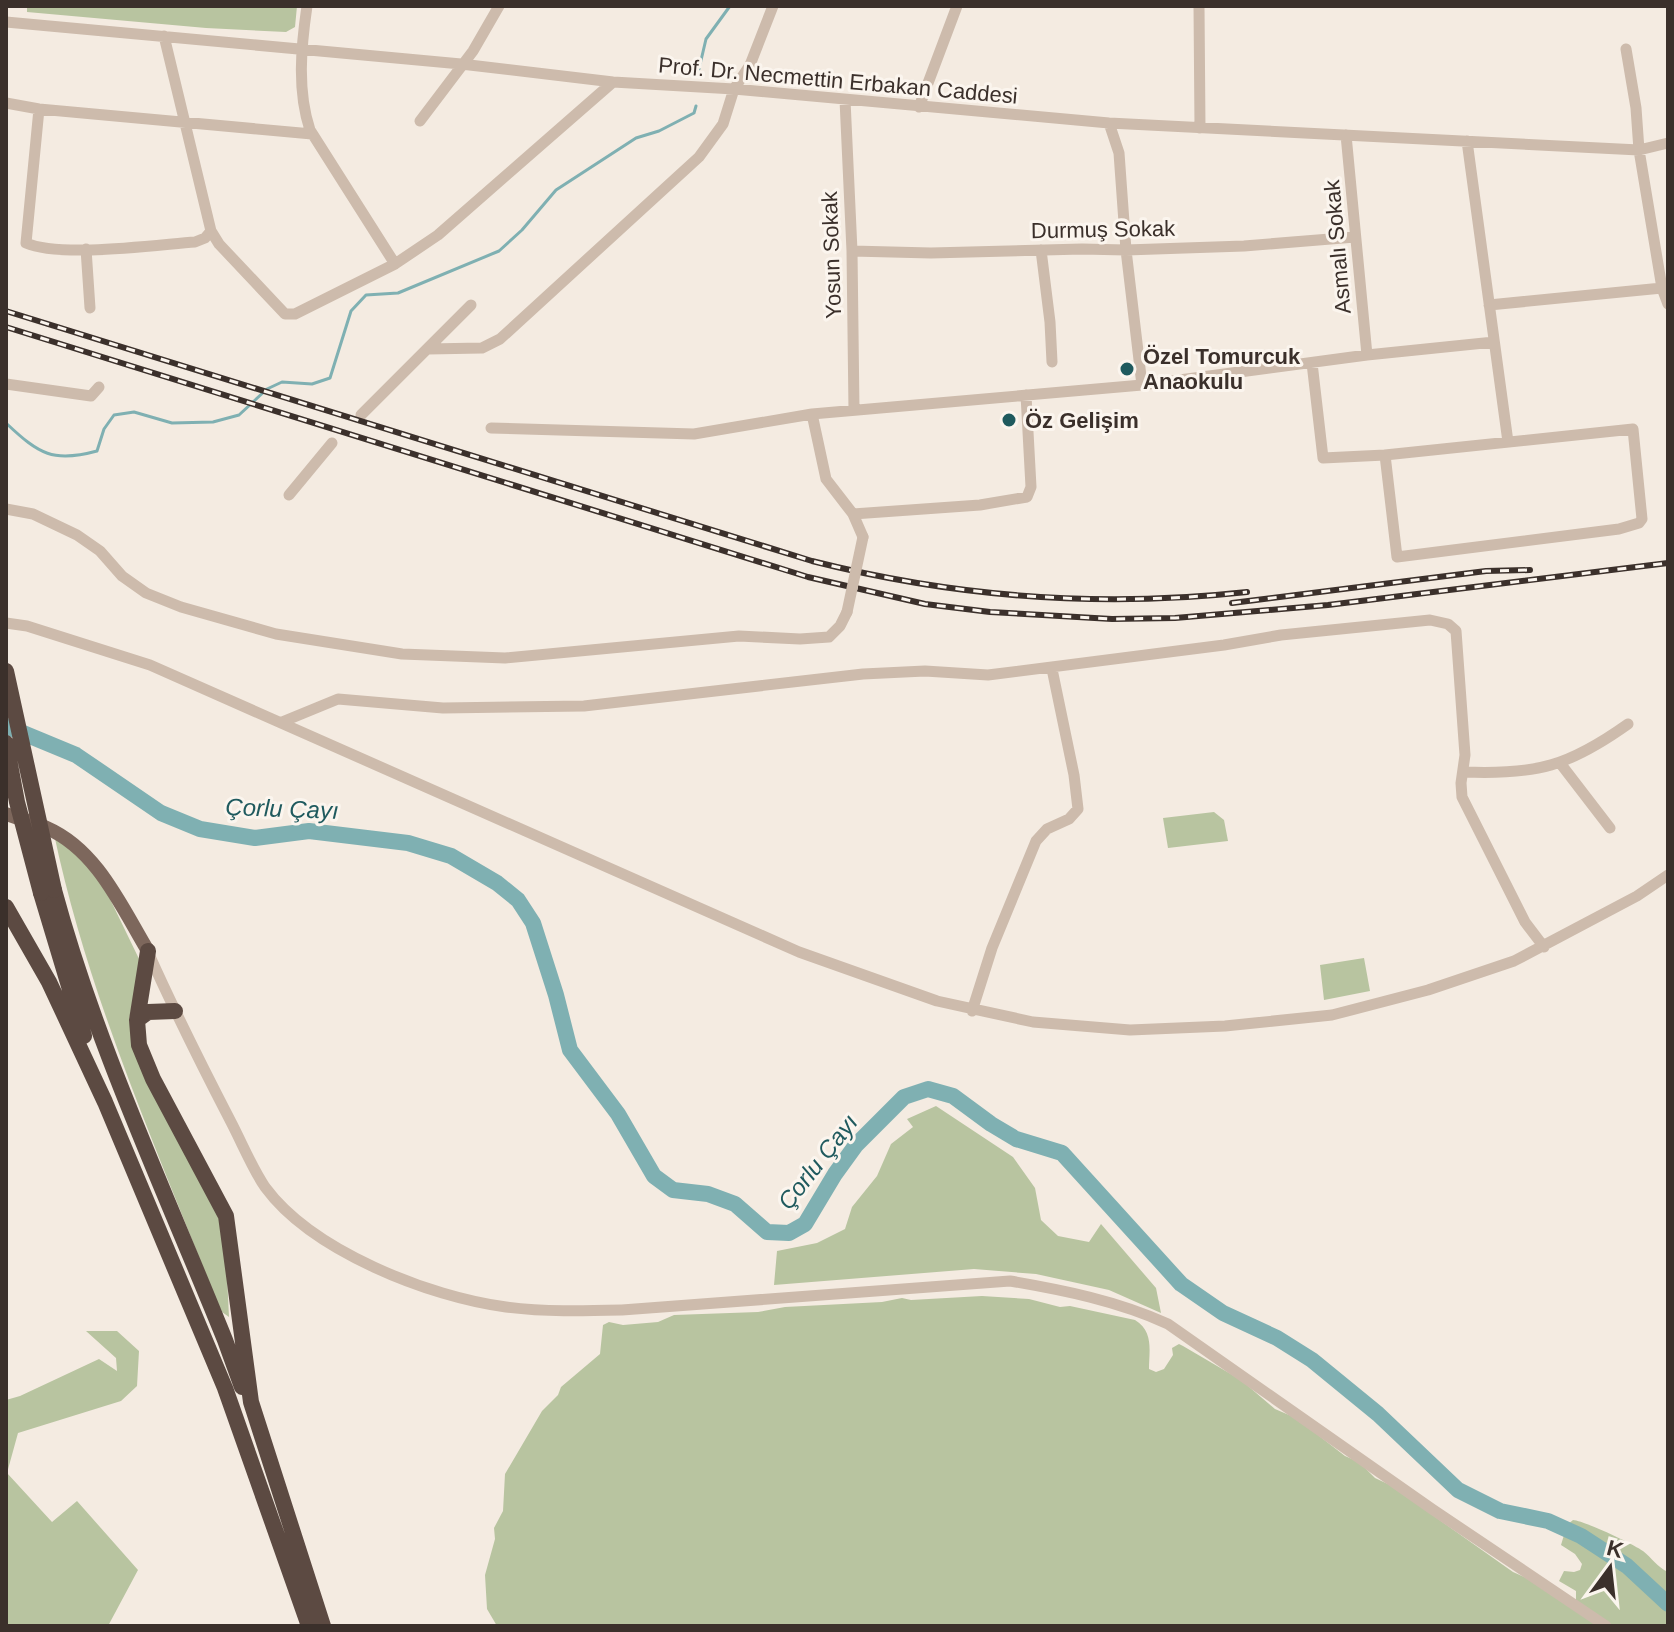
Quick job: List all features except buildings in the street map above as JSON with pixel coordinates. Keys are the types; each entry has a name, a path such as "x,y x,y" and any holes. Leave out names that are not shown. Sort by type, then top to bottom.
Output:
{"highway":[{"path":"6,671 47,892 99,1034 225,1340 294,1536"},
{"path":"6,743 17,802 47,892 105,1102"},
{"path":"6,907 49,982 105,1102 225,1388 309,1626"},
{"path":"148,951 137,1020 139,1045 153,1079 226,1216 251,1402 323,1626"},
{"path":"137,1020 148,1012 175,1011"}],"main road":[{"path":"6,814 49,828 84,853 99,870 148,951"}],"street":[{"path":"307,6 301,48 306,118 312,134 395,264"},
{"path":"420,121 473,51 499,6"},
{"path":"428,349 482,348 500,339 699,157 723,124 734,89 750,65 773,6"},
{"path":"919,107 957,6"},
{"path":"1199,6 1200,128"},
{"name":"Prof. Dr. Necmettin Erbakan Caddesi","path":"6,22 301,48 613,82 734,89 1109,123 1639,150 1668,143"},
{"path":"164,36 211,231 219,244 285,314 295,314 395,264 438,235 613,82"},
{"path":"1626,49 1639,150 1662,288 1668,304"},
{"name":"Yosun Sokak","path":"845,100 852,251 854,410"},
{"path":"6,103 39,109 312,134"},
{"path":"39,109 26,243 38,248 86,249 195,242 211,231"},
{"path":"1109,123 1119,153 1126,250 1142,385"},
{"name":"Asmalı Sokak","path":"1346,135 1367,355"},
{"path":"1467,141 1508,442"},
{"name":"Durmuş Sokak","path":"852,251 1126,250 1244,246 1355,237"},
{"path":"86,249 90,308"},
{"path":"1041,250 1052,362"},
{"path":"1489,305 1662,288"},
{"path":"361,415 471,305"},
{"path":"491,428 694,434 812,414 1142,385 1367,355 1494,342"},
{"path":"1312,363 1323,458 1385,455 1633,429 1642,519 1639,523 1619,529 1397,557 1385,455"},
{"path":"6,384 72,396 91,396 99,387"},
{"path":"853,514 980,505 1027,497 1031,487 1026,395"},
{"path":"6,509 33,514 77,535 100,551 122,576 146,593 181,607 276,634 402,654 505,658 739,636 829,637 840,626 847,612 863,537 853,514 826,479 812,414"},
{"path":"289,495 332,443"},
{"path":"282,722 338,699 443,708 584,706 863,674 925,671 988,675 1052,669 1281,635 1430,620 1448,624 1456,631 1464,772 1462,797 1525,922 1544,947"},
{"path":"6,623 27,626 150,665 799,952 937,1001 1033,1022 1130,1030 1225,1026 1332,1015 1428,990 1514,961 1637,896 1668,875"},
{"path":"972,1011 1003,919 1036,841 1047,829 1069,819 1078,809 1052,669"},
{"path":"1464,772 1502,774 1550,767 1595,748 1628,724"},
{"path":"1560,763 1610,828"},
{"path":"148,951 175,1011 265,1186 296,1221 348,1255 454,1296 504,1307 557,1311 622,1310 1010,1281 1062,1290 1123,1307 1168,1324 1432,1509 1606,1626"}],"green space":[{"path":"27,6 297,6 295,27 286,32 27,12"},
{"path":"1214,812 1224,820 1228,841 1168,848 1163,818"},
{"path":"54,834 95,868 141,963 129,1020 135,1041 219,1210 225,1235 229,1317 222,1312 215,1297 125,1069 85,953"},
{"path":"1364,958 1370,991 1324,1000 1320,965"},
{"path":"936,1106 1013,1157 1035,1188 1041,1220 1058,1236 1089,1242 1101,1224 1156,1288 1161,1313 1109,1290 1036,1274 974,1269 774,1285 777,1251 817,1243 845,1229 852,1207 877,1176 891,1144 913,1127 907,1119"},
{"path":"982,1296 1029,1299 1135,1320 1148,1336 1149,1369 1156,1372 1164,1369 1173,1355 1172,1348 1179,1344 1183,1346 1241,1380 1275,1409 1296,1418 1345,1456 1359,1462 1375,1478 1390,1485 1513,1572 1576,1600 1576,1591 1559,1581 1564,1571 1580,1570 1582,1564 1575,1554 1561,1545 1567,1525 1573,1520 1579,1521 1620,1538 1643,1551 1668,1572 1668,1626 497,1626 487,1609 485,1575 495,1539 494,1528 503,1511 505,1474 542,1411 558,1395 561,1387 600,1354 603,1325 609,1322 623,1325 658,1322 674,1315 758,1312 902,1298"},
{"path":"86,1331 117,1331 139,1351 137,1386 121,1401 18,1433 7,1473 52,1522 77,1501 138,1570 108,1626 6,1626 6,1400 99,1359 117,1371 116,1358"}],"waterway":[{"path":"699,69 706,39 730,6"},
{"path":"7,424 38,449 58,456 82,455 97,451 104,429 114,415 134,412 172,423 213,422 239,415 267,389 282,382 312,384 330,378 351,311 366,295 398,293 499,251 522,230 556,190 636,138 659,131 694,113 696,106"},
{"name":"Çorlu Çayı","path":"6,726 76,755 161,813 200,829 255,838 309,831 408,843 451,856 497,883 518,900 533,923 570,1050 618,1114 654,1176 673,1190 708,1194 735,1204 767,1232 789,1233 805,1224 856,1145 904,1097 928,1089 953,1096 1016,1139 1062,1153 1181,1284 1223,1313 1277,1338 1312,1360 1378,1414 1458,1490 1500,1511 1548,1521 1581,1536 1627,1566 1668,1604"}],"railway":[{"path":"6,311 812,561 919,583 1028,596 1137,599 1247,592"},
{"path":"6,327 808,577 925,604 990,612 1112,619 1175,618 1328,605 1668,563"},
{"path":"1232,603 1486,571 1530,570"}],"place":[{"name":"Özel Tomurcuk Anaokulu","path":"1127,369"},
{"name":"Öz Gelişim","path":"1009,420"}]}
